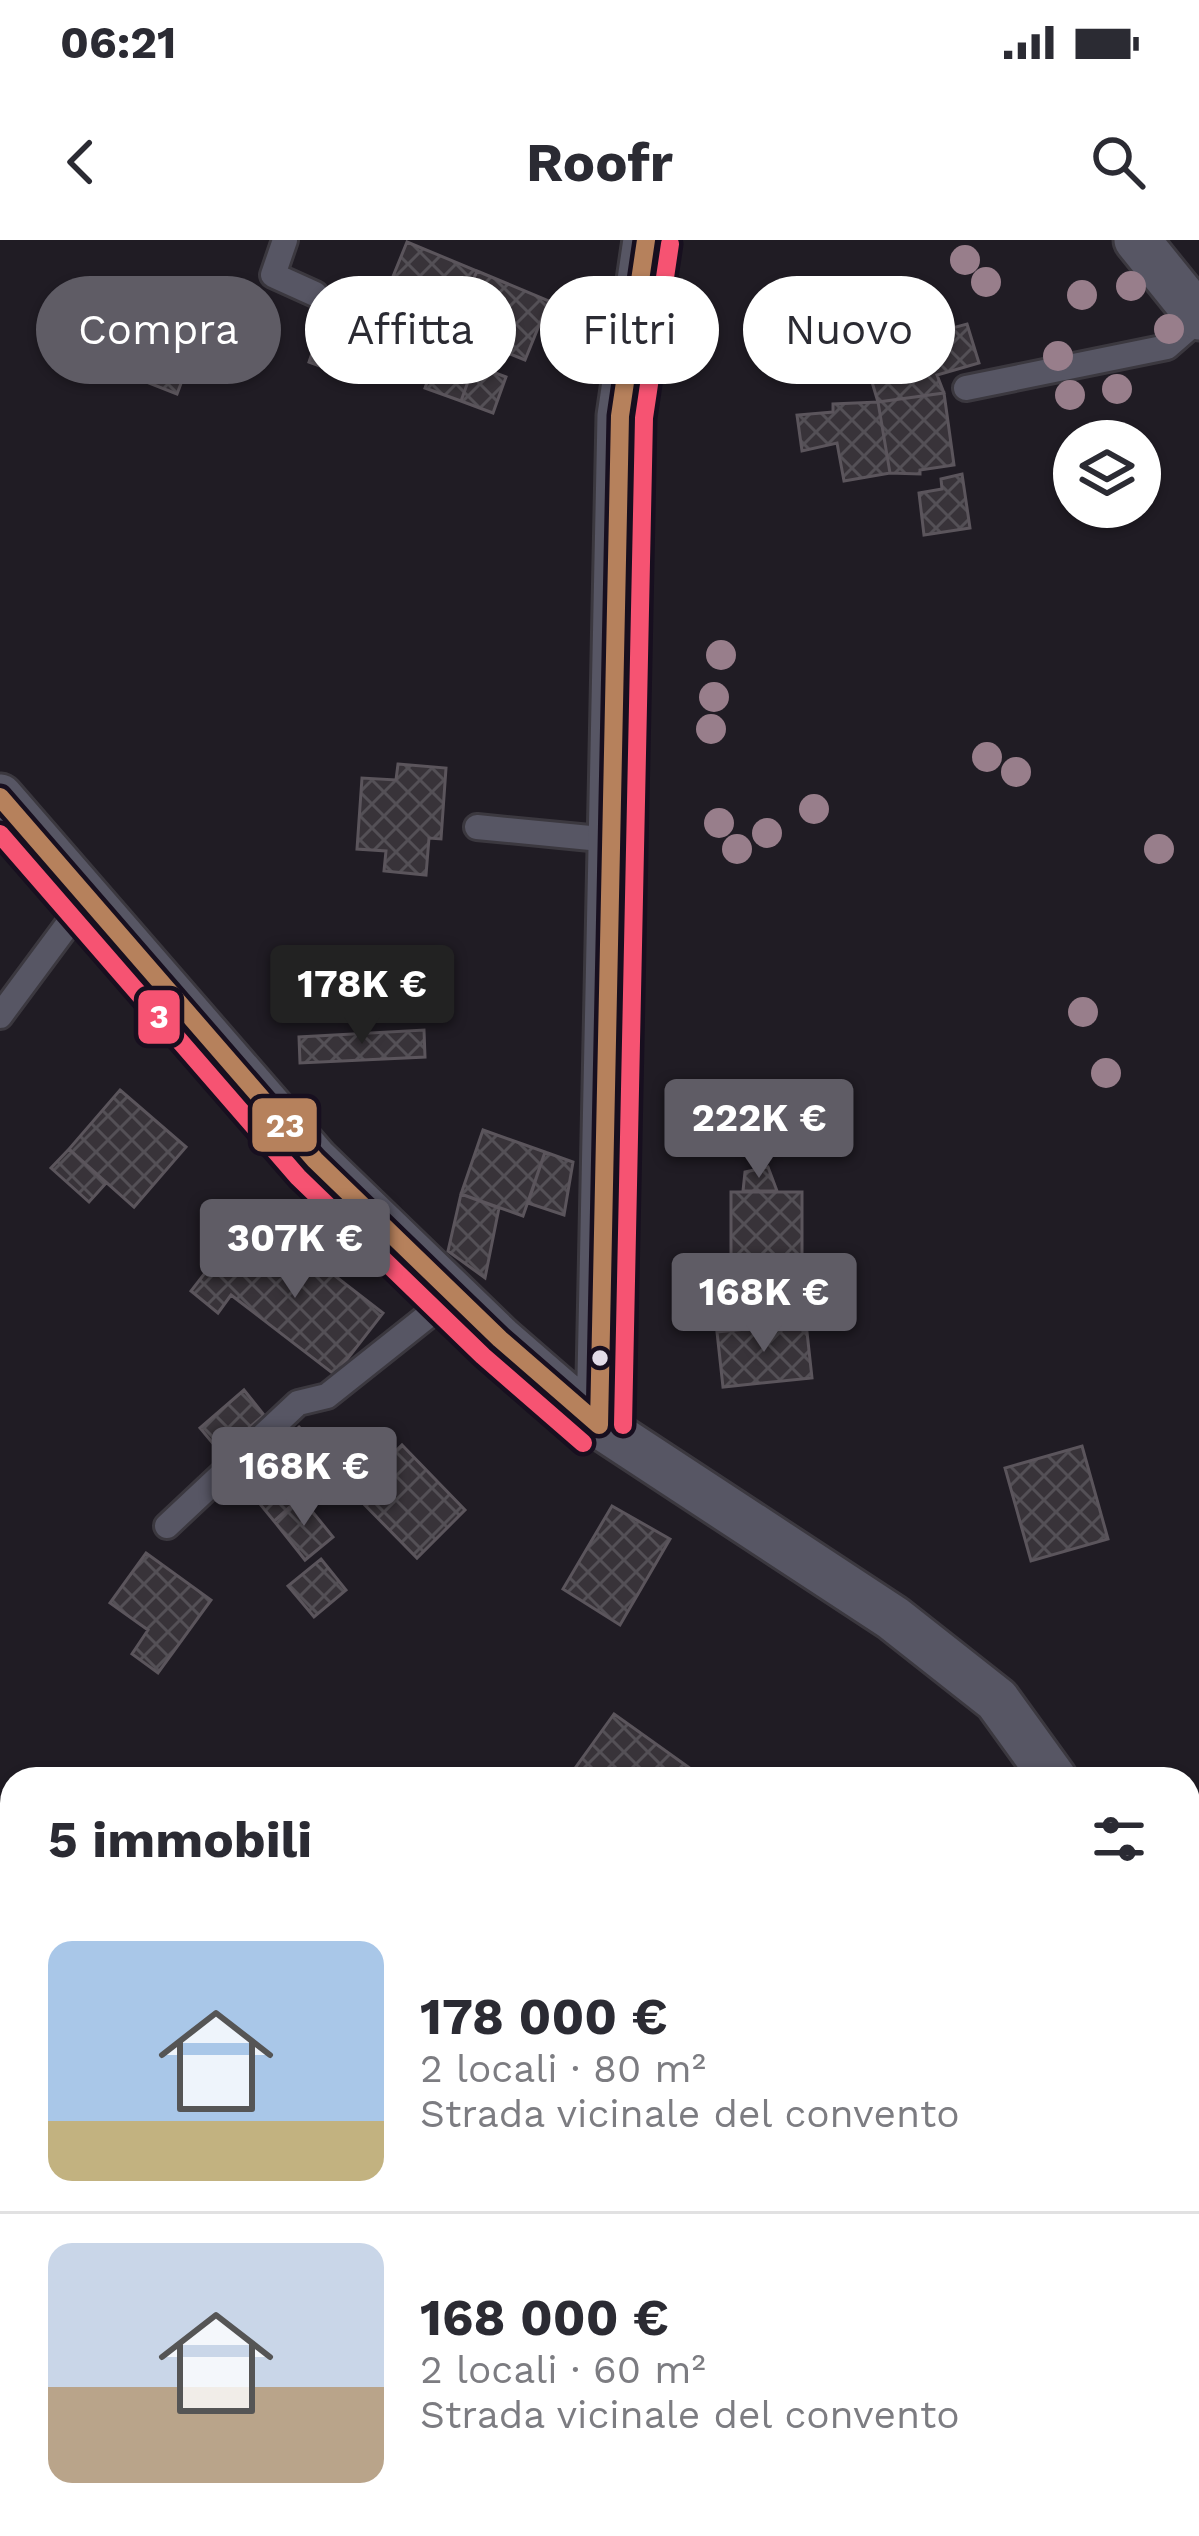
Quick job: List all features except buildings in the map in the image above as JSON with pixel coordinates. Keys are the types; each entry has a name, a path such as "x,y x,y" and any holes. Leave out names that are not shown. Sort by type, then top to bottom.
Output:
{"street":[{"path":"599,1425 620,416 646,240"},
{"path":"1137,240 1199,318"},
{"path":"0,797 315,1160 454,1295 599,1425 893,1618 997,1700 1045,1767"}],"lane":[{"path":"285,240 273,275 305,289"},
{"path":"966,388 1167,346 1199,318"},
{"path":"477,827 611,841"},
{"path":"0,1016 88,896"},
{"path":"167,1526 298,1402 327,1396 454,1295"}],"transit line":[{"name":"23","path":"599,1425 620,416 646,240"},
{"name":"3","path":"623,1425 644,418 670,244"},
{"name":"23","path":"0,797 315,1160 500,1339 599,1425"},
{"name":"3","path":"0,834 298,1177 483,1356 583,1443"}]}
